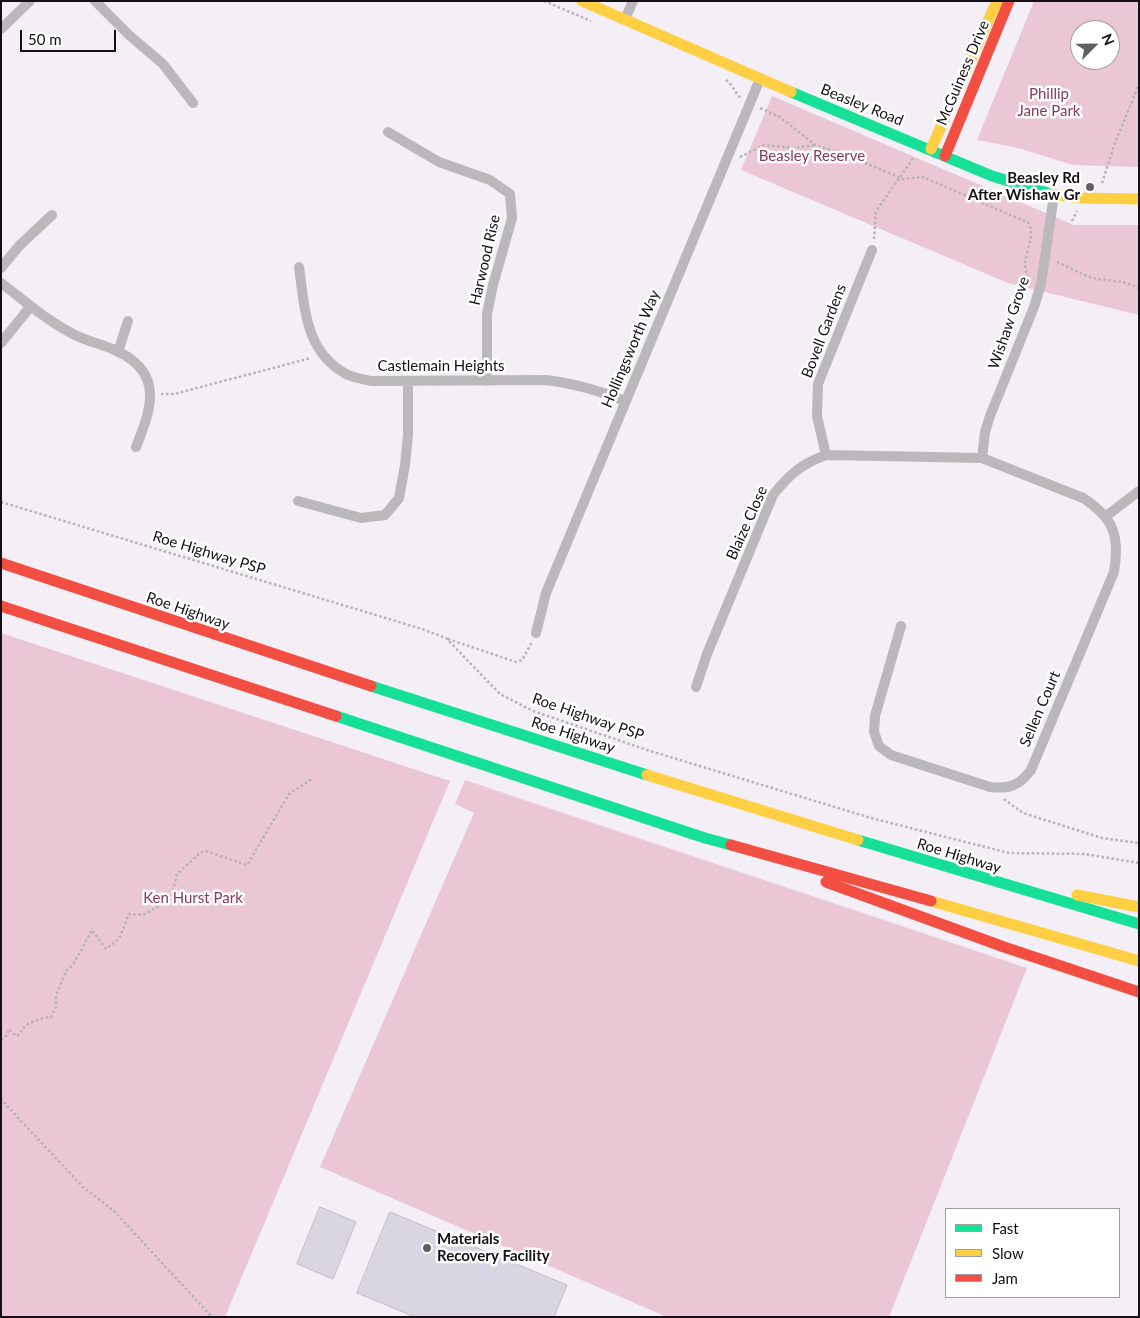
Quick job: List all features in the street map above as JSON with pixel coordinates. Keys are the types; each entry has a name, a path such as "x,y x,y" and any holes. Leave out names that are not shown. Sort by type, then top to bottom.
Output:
{"main road":[{"name":"Beasley Road","path":"582,1 760,79 932,149 992,176 1054,195 1079,198 1139,199"},
{"name":"McGuiness Drive","path":"932,149 997,1"},
{"name":"McGuiness Drive","path":"945,156 1009,1"},
{"name":"Roe Highway","path":"1,563 262,652 939,866 1139,924"},
{"path":"1,606 705,838 1004,947 1139,992"},
{"path":"705,838 804,864 1139,961"},
{"path":"939,866 1139,908"}],"street":[{"path":"1,29 30,1"},
{"path":"95,1 162,64 193,103"},
{"path":"625,19 633,1"},
{"name":"Hollingsworth Way","path":"536,633 546,594 760,79"},
{"name":"Harwood Rise","path":"388,132 439,162 490,180 510,194 512,218 493,285 487,314 487,381"},
{"name":"Wishaw Grove","path":"982,458 985,432 990,416 1034,307 1040,284 1054,195"},
{"path":"1,268 19,246 52,216"},
{"name":"Bovell Gardens","path":"826,455 817,416 818,384 872,250"},
{"name":"Castlemain Heights","path":"299,267 306,322 312,336 321,352 334,366 350,376 371,381 408,382 546,380 573,383 625,401"},
{"path":"1,283 49,321 75,336 118,352 137,362 147,376 151,394 148,418 136,448"},
{"path":"1,343 30,307"},
{"path":"118,352 128,321"},
{"path":"298,501 361,518 385,516 398,498 405,465 408,435 408,382"},
{"name":"Blaize Close","path":"696,687 707,654 773,496 784,481 797,469 826,455 982,458"},
{"name":"Sellen Court","path":"982,458 1083,498 1095,506 1114,531 1117,552 1114,572 1031,770 1024,780 1013,786 1001,788"},
{"path":"1105,517 1139,491"},
{"path":"902,626 875,716 874,732 879,746 891,755 990,787 1001,788"}],"path":[{"path":"544,1 595,23"},
{"path":"724,79 732,85 742,99"},
{"path":"1102,182 1139,84"},
{"path":"759,107 780,117 815,145 847,155 903,179 923,177 1029,223 1031,227 1025,262 1026,272 1032,284 1040,284"},
{"path":"872,250 876,211 915,154 916,143"},
{"path":"728,156 740,157 764,145 794,148 815,145"},
{"path":"1030,236 1034,234"},
{"path":"1057,262 1092,278 1110,282 1122,282 1139,289"},
{"path":"151,394 174,394 309,360 321,352"},
{"name":"Roe Highway PSP","path":"1,502 422,629 446,638 500,694 533,712 647,750 871,818 1009,853 1038,855 1077,853 1139,863"},
{"path":"446,638 516,662 522,660 536,633"},
{"path":"1,1040 7,1035 9,1029 16,1036 36,1019 51,1017 56,1007 56,996 66,971 73,964 92,930 106,949 119,939 129,914 143,915 171,899 177,874 206,851 247,865 289,794 312,779"},
{"path":"1001,788 1000,796 1023,813 1102,838 1139,842"},
{"path":"1,1098 83,1187 115,1212 212,1317"}],"green space":[{"name":"Phillip Jane Park","path":"1034,1 1139,1 1139,167 1073,165 1018,148 977,140"},
{"name":"Beasley Reserve","path":"772,96 1074,225 1139,225 1139,315 1008,283 741,170"},
{"name":"Ken Hurst Park","path":"1,633 450,781 225,1317 1,1317"},
{"path":"465,780 1027,968 889,1317 667,1317 320,1167 474,813 455,804"}],"building":[{"path":"320,1207 356,1222 333,1279 297,1264"},
{"name":"Materials Recovery Facility","path":"390,1212 567,1285 554,1317 415,1317 357,1293"}],"traffic: fast":[{"path":"791,92 992,176 1051,194"},
{"path":"371,686 647,775"},
{"path":"336,716 731,845"},
{"path":"858,840 1139,924"}],"traffic: slow":[{"path":"582,1 791,92"},
{"path":"931,149 997,1"},
{"path":"1051,194 1079,198 1139,199"},
{"path":"647,775 858,840"},
{"path":"1077,895 1139,907"},
{"path":"931,901 1139,961"}],"traffic: jam":[{"path":"945,156 1009,1"},
{"path":"1,563 371,686"},
{"path":"1,606 336,716"},
{"path":"731,845 931,901"},
{"path":"826,882 1004,947 1139,992"}],"place":[{"name":"Beasley Rd After Wishaw Gr","path":"1090,187"},
{"name":"Materials Recovery Facility","path":"427,1248"}]}
